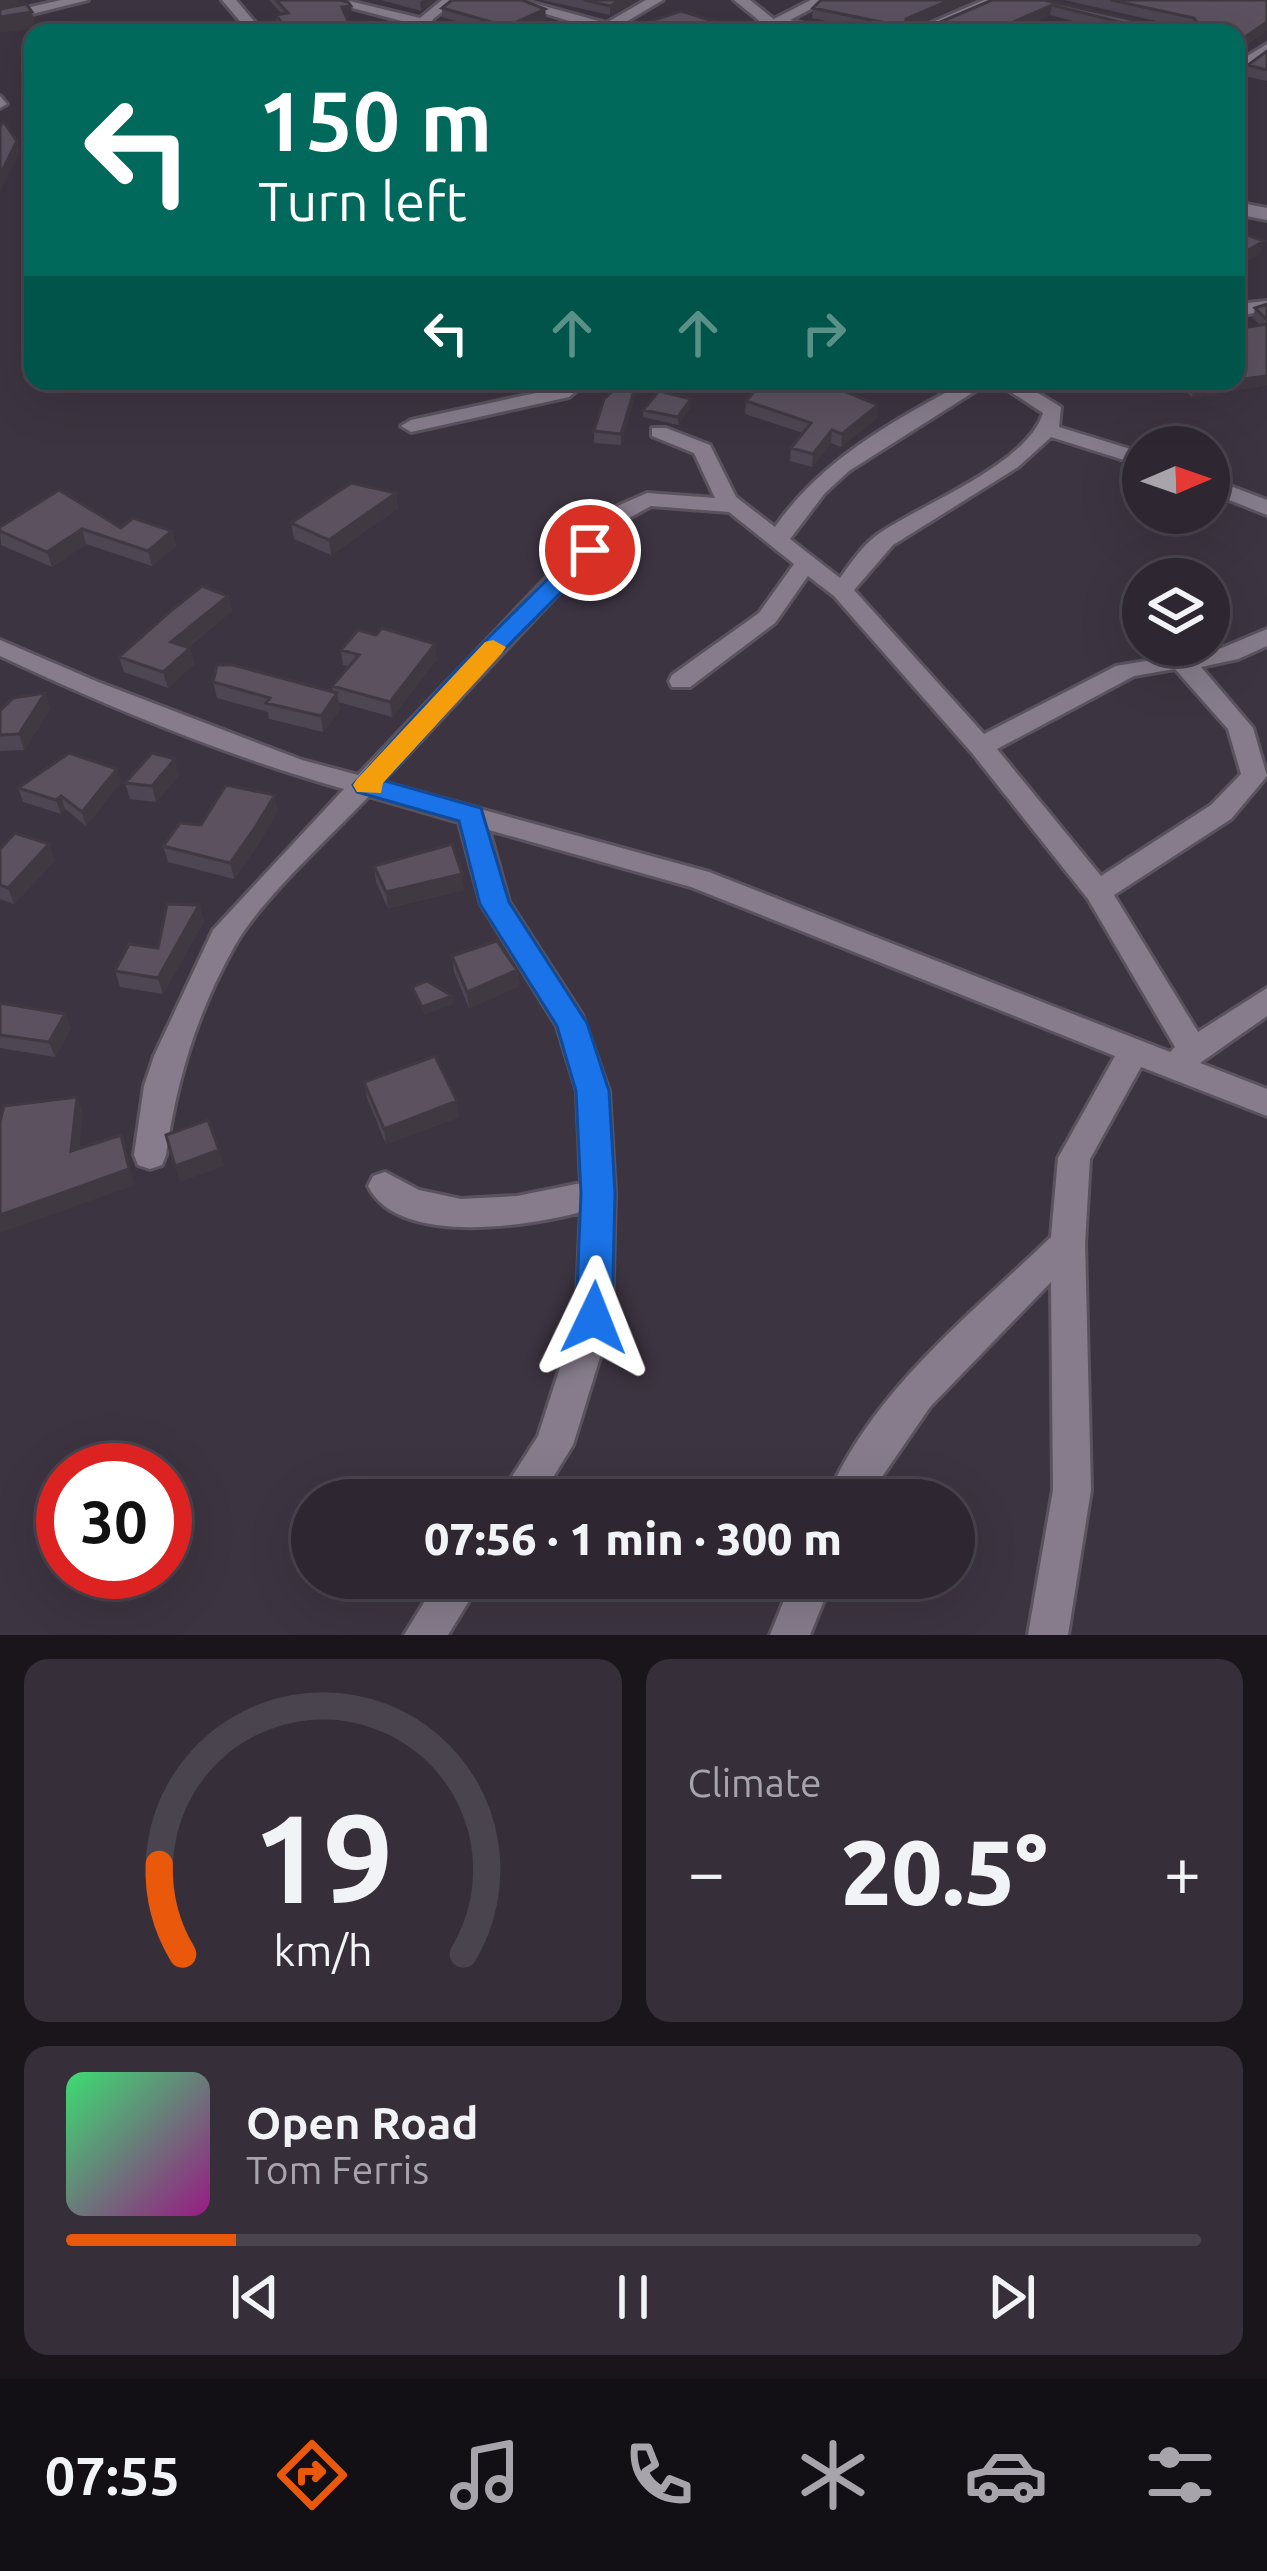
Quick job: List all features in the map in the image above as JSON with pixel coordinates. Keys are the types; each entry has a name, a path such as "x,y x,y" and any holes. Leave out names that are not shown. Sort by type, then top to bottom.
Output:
{"street":[{"path":"0,18 81,0"},
{"path":"229,0 249,24"},
{"path":"329,0 408,24"},
{"path":"425,24 450,0"},
{"path":"507,0 592,24"},
{"path":"613,24 656,0"},
{"path":"741,0 769,24"},
{"path":"778,24 821,0"},
{"path":"936,24 995,0"},
{"path":"411,426 566,390"},
{"path":"778,541 795,511 836,468 966,390"},
{"path":"842,591 881,542 989,480 1049,430 1054,411 1019,390"},
{"path":"1049,430 1122,453"},
{"path":"659,432 703,449 715,469 720,493 842,591 981,747 1098,892 1183,1058"},
{"path":"1230,493 1267,508"},
{"path":"150,1155 160,1086 170,1056 223,938 470,671 635,502 669,499 733,506"},
{"path":"681,681 767,618 805,564"},
{"path":"1230,655 1267,635"},
{"path":"0,647 293,766 699,879 1133,1053 1183,1058 1267,1103"},
{"path":"981,747 1140,666"},
{"path":"1098,892 1221,812 1254,776 1260,746 1186,666"},
{"path":"471,815 495,904 571,1023 592,1091 598,1193 594,1318 554,1445 531,1479"},
{"path":"1183,1058 1267,1000"},
{"path":"1048,1635 1072,1490 1068,1243 1074,1158 1133,1053"},
{"path":"386,1186 435,1211 458,1215 546,1207 598,1193"},
{"path":"856,1479 901,1413 1068,1243"},
{"path":"424,1635 449,1599"},
{"path":"790,1635 805,1599"}],"building":[{"path":"276,0 340,0 351,6 342,7 349,24 282,24 276,15 288,13"},
{"path":"452,0 522,0 545,9 512,24 498,24 442,8"},
{"path":"584,0 621,0 610,6"},
{"path":"821,0 950,0 906,19 905,24 813,8"},
{"path":"992,0 1044,0 1152,24 1127,24 1052,5 1009,24 936,24"},
{"path":"1111,0 1267,0 1267,22 1245,37 1245,24 1190,24 1198,23 1194,18"},
{"path":"26,4 32,12 0,17 0,9"},
{"path":"681,11 722,24 642,24"},
{"path":"1267,51 1267,70 1248,65"},
{"path":"3,121 17,141 0,175 0,127"},
{"path":"1245,234 1264,241 1245,252"},
{"path":"1267,304 1267,320 1255,308"},
{"path":"1267,324 1267,376 1245,379 1245,328"},
{"path":"614,390 634,390 621,434 594,431 604,399"},
{"path":"755,390 842,390 878,405 842,434 832,430 813,454 791,448 811,423 746,401"},
{"path":"659,391 691,399 678,417 643,410"},
{"path":"351,483 396,493 329,540 291,523"},
{"path":"59,490 121,528 133,518 172,531 148,551 82,529 47,552 0,531"},
{"path":"202,586 228,596 171,642 190,648 163,672 119,657 172,610"},
{"path":"382,628 435,644 390,702 332,686 359,655 341,650 358,630 376,635"},
{"path":"217,665 233,665 337,693 321,716 266,703 270,698 213,682"},
{"path":"45,693 19,734 0,735 0,711 13,698"},
{"path":"69,753 117,769 82,812 61,796 56,800 18,788"},
{"path":"152,753 175,759 152,786 125,783"},
{"path":"226,785 275,795 230,863 163,846 180,823 201,825"},
{"path":"15,833 49,844 8,888 0,885 0,849"},
{"path":"452,844 462,874 386,892 374,866"},
{"path":"167,904 199,905 158,978 115,971 129,944 158,948"},
{"path":"497,941 517,970 467,992 452,956"},
{"path":"427,981 452,996 422,1007 412,987"},
{"path":"0,1003 65,1014 49,1042 0,1035"},
{"path":"435,1056 457,1101 384,1129 364,1082"},
{"path":"77,1097 71,1151 121,1135 129,1169 0,1215 4,1106"},
{"path":"208,1120 219,1150 175,1166 166,1135"}],"slow traffic":[{"path":"372,787 367,785 493,647"}],"route":[{"path":"590,550 470,671 367,785 471,815 495,904 571,1023 592,1091 598,1193 594,1318"}]}
